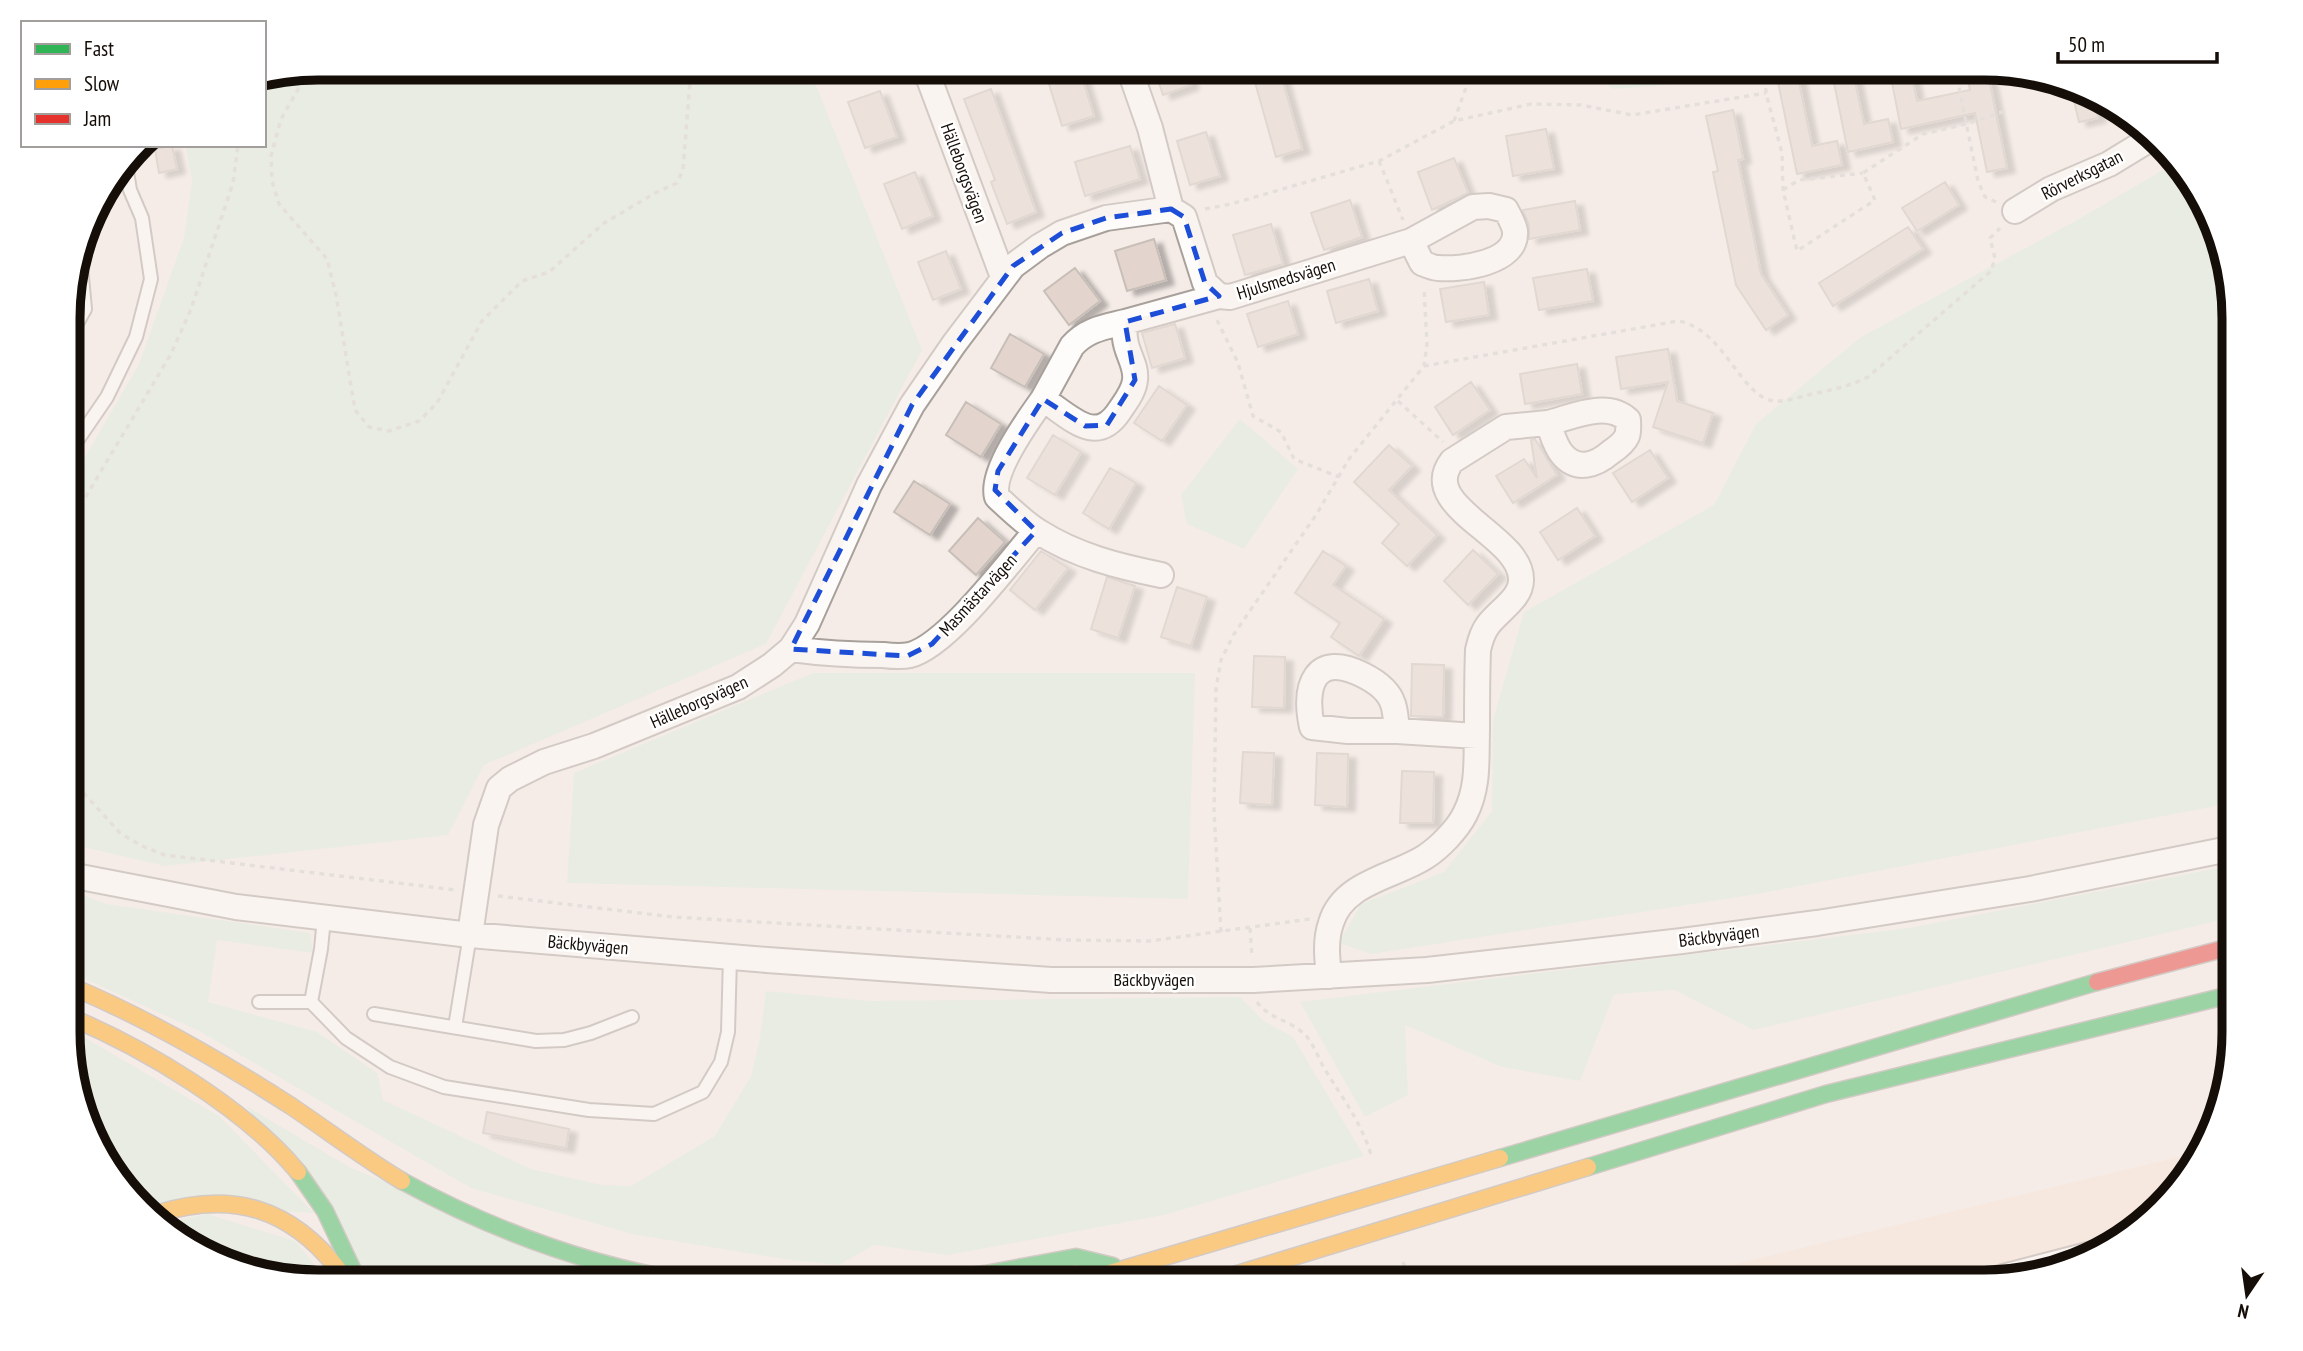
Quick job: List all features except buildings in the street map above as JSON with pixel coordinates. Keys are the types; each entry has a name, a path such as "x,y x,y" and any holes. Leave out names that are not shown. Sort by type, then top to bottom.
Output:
{"highway":[{"path":"1119,1270 2046,996 2222,949"},
{"path":"80,991 149,1023 289,1105 363,1157 419,1191 542,1245 632,1270"},
{"path":"1250,1270 1826,1094 2222,997"},
{"path":"80,1021 147,1055 243,1118 298,1171 338,1235 353,1270"},
{"path":"163,1212 186,1205 223,1202 274,1216 304,1232 338,1270"},
{"path":"1006,1270 1076,1257 1122,1269"}],"street":[{"name":"Hälleborgsvägen","path":"930,81 1003,277"},
{"path":"1133,81 1177,213"},
{"name":"Rörverksgatan","path":"2015,211 2051,189 2109,164 2144,143"},
{"name":"Hjulsmedsvägen","path":"1177,213 1205,283 1219,296 1230,297 1411,241 1473,207 1489,206 1506,210 1515,231 1511,247 1504,255 1473,265 1436,268 1422,263"},
{"name":"Hälleborgsvägen","path":"470,935 486,825 499,788 510,779 544,762 594,746 738,687 772,666 791,649 807,624 869,485 905,417 1003,277 1022,259 1062,233 1106,218 1177,213"},
{"path":"1411,241 1422,263"},
{"path":"1161,575 1090,558 1036,531 997,497 995,490 998,471 1078,339 1094,329 1219,296"},
{"path":"1043,399 1085,426 1096,429 1107,425 1133,389 1135,380 1134,364 1124,337 1125,322"},
{"path":"1329,976 1326,949 1331,921 1348,896 1366,884 1426,856 1464,815 1475,786 1478,761 1478,650 1482,635 1489,624 1518,591 1522,581 1520,566 1508,550 1463,512 1446,491 1444,482 1447,468 1460,456 1506,428 1548,423"},
{"name":"Masmästarvägen","path":"791,649 907,656 919,651 932,644 963,616 1036,531"},
{"path":"1397,731 1476,736"},
{"name":"Bäckbyvägen","path":"80,877 236,907 470,935 1051,980 1253,980 1427,970 1817,923 2030,888 2222,850"}],"lane":[{"path":"80,436 107,397 136,337 150,279 142,218 130,190 128,177"},
{"path":"80,318 85,309 83,287"},
{"path":"311,1002 324,918"},
{"path":"455,1027 470,935"},
{"path":"259,1002 311,1002 346,1038 390,1067 444,1087 589,1110 654,1114 703,1092 721,1062 729,1032 730,957"},
{"path":"374,1014 536,1041 565,1040 632,1017"},
{"path":"2012,1268 2076,1252"}],"path":[{"path":"1454,121 1469,80"},
{"path":"1765,80 1766,93 1782,153 1783,190 1797,251 1875,200 1863,173"},
{"path":"1424,366 1678,321 1693,325 1706,333 1755,392 1767,400 1782,401 1853,385 1868,377 1991,271 1995,258 1990,238 2015,211 1985,197 1978,181 1957,80"},
{"path":"306,81 300,86 281,119 271,156 272,181 279,204 327,259 337,295 355,410 369,427 389,431 419,421 436,403 482,321 522,281 549,272 604,223 657,192 677,184 683,170 690,81"},
{"path":"1177,213 1243,201 1380,160 1454,121 1531,104 1581,105 1632,114 1766,93"},
{"path":"1783,190 1799,180 1863,173 1923,134 1966,124 2004,111"},
{"path":"80,506 176,343 191,309 233,183 238,147"},
{"path":"1380,160 1411,241"},
{"path":"1221,932 1214,813 1216,689 1221,660 1234,634 1316,515 1356,450 1424,366 1426,310 1422,263"},
{"path":"1219,296 1212,309 1238,363 1253,416 1281,432 1294,459 1339,477"},
{"path":"1398,401 1460,456"},
{"path":"80,789 120,833 165,855 673,917 1066,940 1150,941 1323,918 1331,921"},
{"path":"1250,928 1254,998 1259,1006 1305,1034 1349,1105 1367,1139 1373,1158"},
{"path":"1403,1262 1406,1270"}],"highlighted area":[{"path":"1171,209 1184,217 1205,283 1219,296 1125,322 1135,380 1107,425 1085,426 1043,399 998,471 995,490 1036,531 932,644 907,656 791,649 912,405 1013,266 1062,233 1106,218"}],"shaded area":[{"path":"2189,1154 2153,1201 2104,1239 2076,1252 2031,1266 2000,1270 1711,1270"}],"green space":[{"path":"1600,80 1728,80 1614,89"},
{"path":"303,81 814,81 922,350 766,644 484,765 448,835 165,866 80,846 80,466 139,364 184,238 192,181 185,147 266,147 266,87 272,85"},
{"path":"2167,167 2198,213 2218,272 2222,303 2222,804 1757,894 1371,954 1339,943 1361,904 1444,872 1492,811 1493,720 1524,612 1714,505 1756,424 1861,337 2079,219"},
{"path":"1240,419 1298,469 1244,549 1187,524 1181,495"},
{"path":"813,673 1195,673 1188,899 567,883 574,773"},
{"path":"2222,867 2222,920 1753,1030 1675,990 1614,994 1580,1081 1502,1067 1405,1025 1408,1095 1365,1117 1300,1002 1909,928"},
{"path":"80,894 106,904 310,933 313,953 217,940 208,1002 317,1032 377,1073 383,1100 531,1169 602,1185 631,1186 715,1136 751,1076 760,1038 766,991 870,1001 1240,997 1264,1021 1293,1037 1364,1156 1164,1215 948,1255 874,1245 839,1265 784,1259 632,1234 471,1188 199,1031 80,977"},
{"path":"80,1035 219,1116 314,1213 152,1203 112,1152 99,1124 89,1094"},
{"path":"246,1106 351,1168 608,1270 362,1270"},
{"path":"207,1214 295,1241 319,1270 287,1268 227,1252 199,1239 174,1221"}],"traffic: fast":[{"path":"1500,1158 2097,982"},
{"path":"1588,1167 1826,1094 2222,997"},
{"path":"298,1172 325,1211 353,1270"},
{"path":"402,1181 508,1231 581,1257 631,1270"},
{"path":"1006,1270 1076,1257 1113,1266"}],"traffic: slow":[{"path":"80,991 155,1026 211,1057 291,1106 402,1181"},
{"path":"80,1021 162,1063 193,1082 251,1125 298,1172"},
{"path":"1120,1270 1500,1158"},
{"path":"1250,1270 1588,1167"},
{"path":"163,1212 210,1204 259,1210 281,1219 302,1233 338,1270"}],"traffic: jam":[{"path":"2097,982 2222,949"}]}
